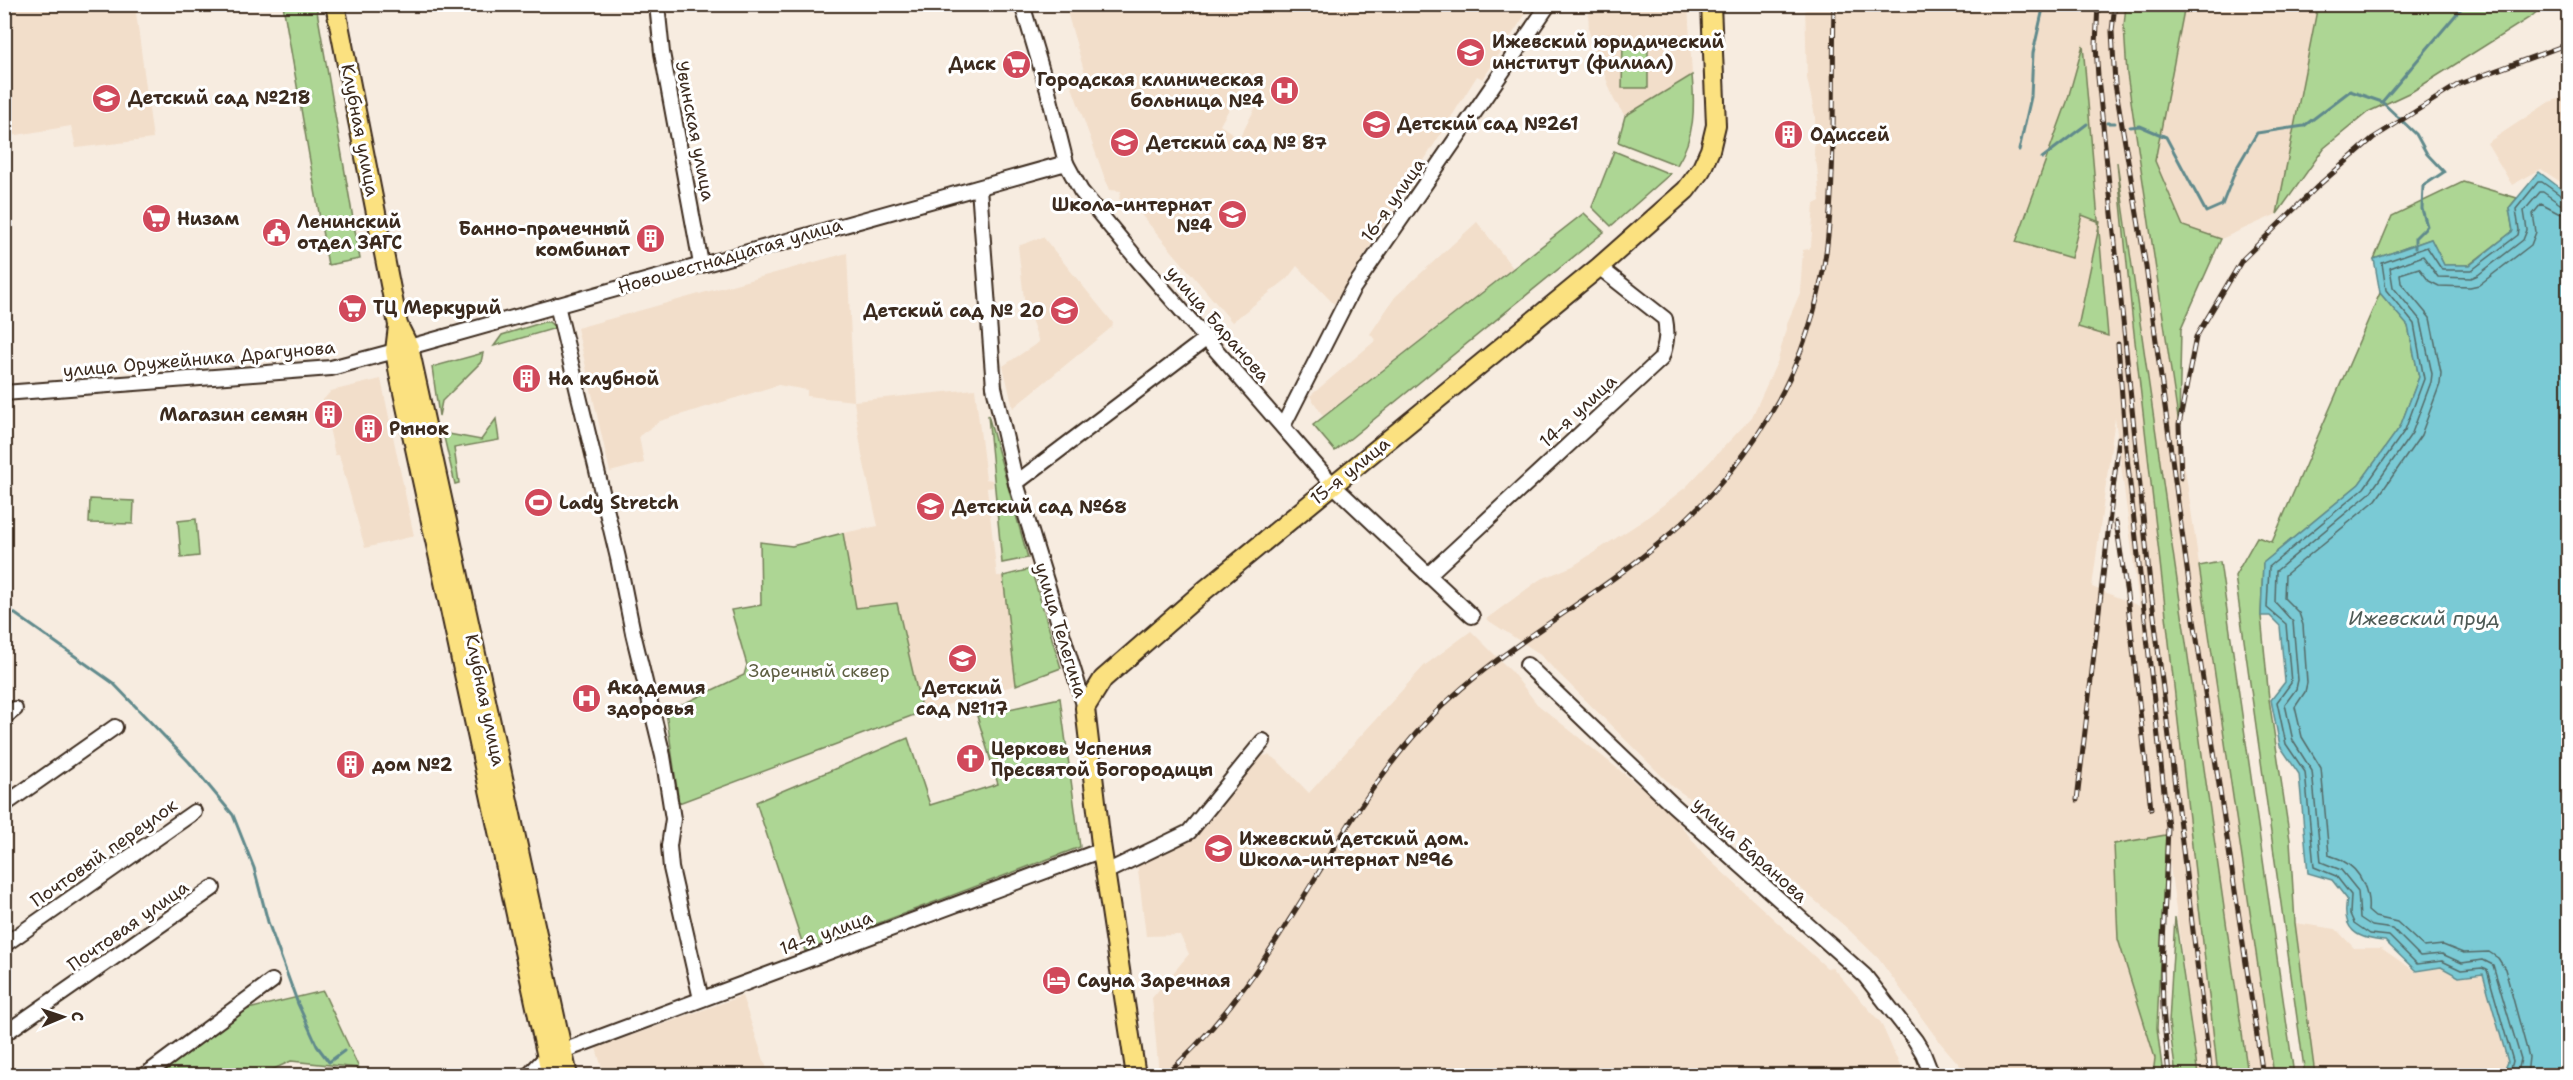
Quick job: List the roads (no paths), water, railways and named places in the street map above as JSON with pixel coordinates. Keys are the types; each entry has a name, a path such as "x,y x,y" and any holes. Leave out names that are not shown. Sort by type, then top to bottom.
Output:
{"main road":[{"name":"Клубная улица","path":"335,4 402,349 555,1053 568,1076"},
{"name":"15-я улица","path":"1085,708 1103,679 1205,590 1599,267 1686,190 1701,170 1710,150 1716,124 1711,4"},
{"name":"улица Телегина","path":"1085,708 1102,849 1136,1076"},
{"name":"Клубная улица","path":"551,1076 555,1053"}],"street":[{"name":"Увинская улица","path":"657,4 662,52 701,264"},
{"name":"улица Баранова","path":"1022,4 1048,91 1065,163 1081,191 1137,260 1333,485 1472,616"},
{"name":"16-я улица","path":"1283,426 1352,290 1550,4"},
{"name":"Новошестнадцатая улица","path":"402,349 1065,163"},
{"name":"улица Телегина","path":"979,188 994,387 1016,483 1085,708"},
{"name":"14-я улица","path":"1428,575 1661,359 1666,339 1665,319 1599,267"},
{"path":"556,305 618,558 633,633 660,745 673,819 669,846 671,868 701,999"},
{"path":"1016,483 1207,338"},
{"name":"улица Оружейника Драгунова","path":"4,393 331,368 402,349"},
{"name":"улица Баранова","path":"1527,665 1672,804 1865,976 1915,1040 1932,1076"},
{"path":"4,805 115,727"},
{"path":"1106,872 1189,832 1263,741"},
{"name":"Почтовый переулок","path":"4,945 194,812"},
{"name":"14-я улица","path":"555,1053 1102,849"},
{"name":"Почтовая улица","path":"4,1034 213,888"},
{"path":"144,1076 272,981"},
{"path":"528,1076 555,1053"},
{"path":"315,1076 333,1076"}],"water":[{"name":"Ижевский пруд","path":"2539,172 2568,194 2568,1075 2502,1076 2508,1062 2483,974 2459,977 2441,967 2416,971 2385,941 2366,938 2353,931 2346,918 2347,899 2332,880 2308,873 2299,774 2280,746 2271,700 2285,682 2280,626 2270,616 2261,616 2263,563 2359,484 2400,427 2419,377 2408,326 2380,293 2374,259 2431,239 2444,265 2470,265 2513,231 2509,208"}],"waterway":[{"path":"2019,150 2031,97 2033,53 2044,4"},
{"path":"2415,248 2415,238 2427,226 2422,209 2423,186 2444,172 2427,154 2416,134 2382,102 2465,4"},
{"path":"2130,127 2140,126 2166,137 2206,212 2222,205 2236,169 2257,133 2304,126 2350,91 2382,102"},
{"path":"2107,123 2115,123"},
{"path":"2042,158 2087,124"},
{"path":"4,606 113,683 189,762 233,815 254,868 268,922 298,1004 317,1046 329,1062 344,1051"}],"railway":[{"path":"1164,1076 1202,1039 1236,999 1379,779 1412,738 1437,711 1492,664 1613,579 1679,526 1712,493 1742,457 1767,420 1789,380 1806,337 1819,292 1827,245 1833,155 1834,4"},
{"path":"2098,4 2096,45 2098,77 2150,584 2211,1076"},
{"path":"2115,4 2112,31 2115,84 2146,267 2193,613 2263,1076"},
{"path":"2181,478 2179,425 2196,337 2242,260 2319,185 2373,138 2459,84 2568,44"},
{"path":"2118,344 2126,448 2168,827 2162,968 2169,1076"},
{"path":"2077,800 2119,438"},
{"path":"2116,522 2127,595 2151,809"}],"place":[{"name":"Ижевский юридический институт (филиал)","path":"1471,52"},
{"name":"Диск","path":"1017,64"},
{"name":"Городская клиническая больница №4","path":"1285,90"},
{"name":"Детский сад №218","path":"107,98"},
{"name":"Детский сад №261","path":"1376,124"},
{"name":"Одиссей","path":"1789,135"},
{"name":"Детский сад № 87","path":"1125,143"},
{"name":"Школа-интернат №4","path":"1233,215"},
{"name":"Низам","path":"156,219"},
{"name":"Ленинский отдел ЗАГС","path":"276,232"},
{"name":"Банно-прачечный комбинат","path":"651,239"},
{"name":"ТЦ Меркурий","path":"352,308"},
{"name":"Детский сад № 20","path":"1065,311"},
{"name":"На клубной","path":"527,379"},
{"name":"Магазин семян","path":"329,415"},
{"name":"Рынок","path":"368,429"},
{"name":"Lady Stretch","path":"538,503"},
{"name":"Детский сад №68","path":"931,507"},
{"name":"Детский сад №117","path":"962,659"},
{"name":"Академия здоровья","path":"586,698"},
{"name":"Церковь Успения Пресвятой Богородицы","path":"970,759"},
{"name":"дом №2","path":"351,765"},
{"name":"Ижевский детский дом. Школа-интернат №96","path":"1218,849"},
{"name":"Сауна Заречная","path":"1056,981"}],"park label":[{"name":"Заречный сквер","path":"819,671"}]}
